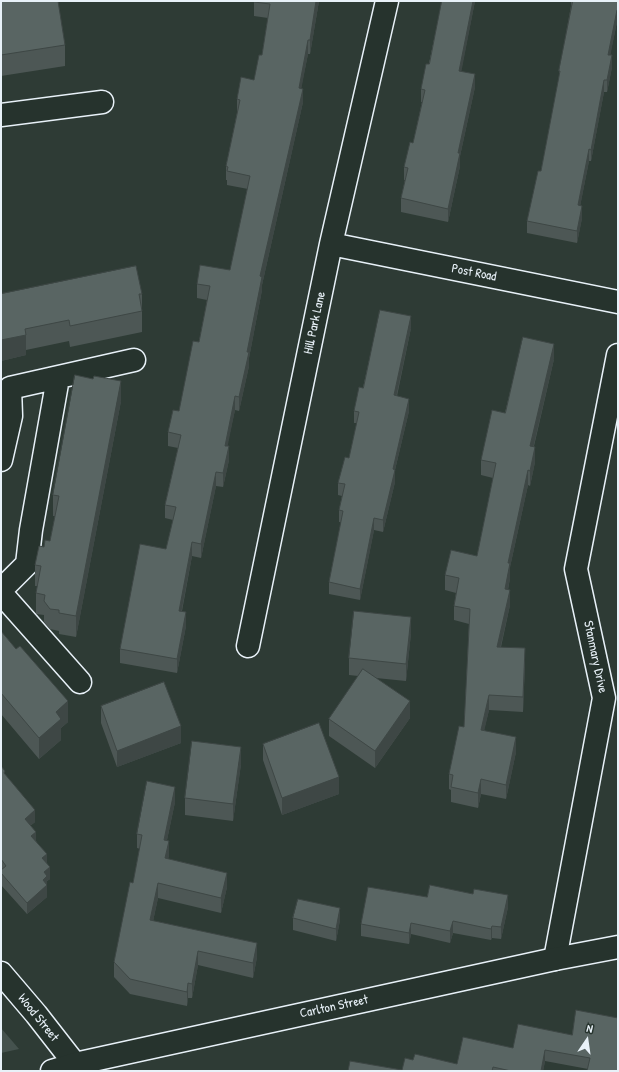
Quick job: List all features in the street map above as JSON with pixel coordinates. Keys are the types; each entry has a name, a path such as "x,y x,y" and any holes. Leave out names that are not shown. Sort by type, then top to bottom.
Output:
{"street":[{"name":"Hill Park Lane","path":"248,646 331,244 387,1"},
{"path":"1,115 102,102"},
{"name":"Post Road","path":"331,244 618,302"},
{"name":"Stanmary Drive","path":"555,959 604,698 576,569 618,355"},
{"path":"1,460 11,416 10,388 134,360"},
{"path":"1,590 27,564 31,530 58,378"},
{"path":"1,593 80,682"},
{"name":"Carlton Street","path":"52,1071 75,1064 555,959 618,947"},
{"name":"Wood Street","path":"1,973 36,1014 75,1064"}],"shaded area":[{"path":"1,1028 19,1049 1,1053"}],"building":[{"path":"1,1 58,1 65,45 1,55"},
{"path":"254,1 316,1 310,40 308,40 299,88 303,89 260,276 262,277 247,352 249,352 239,397 235,396 225,446 229,446 223,473 216,472 201,544 192,542 179,611 186,612 177,659 120,649 140,544 166,549 176,507 165,505 181,435 168,432 173,410 179,411 193,341 199,342 210,286 197,284 200,265 230,270 250,176 227,171 228,167 226,166 240,100 237,99 241,77 254,80 259,55 262,55 270,4"},
{"path":"442,1 473,1 459,71 475,74 448,209 401,198 408,168 404,167 410,142 413,143 425,90 421,89 426,64 429,64"},
{"path":"573,1 618,1 618,10 608,55 612,55 607,80 604,80 591,150 589,149 578,205 582,206 577,231 527,221 538,171 541,171"},
{"path":"136,266 142,294 139,294 142,311 70,326 69,320 25,329 26,335 1,340 1,294"},
{"path":"380,310 411,316 394,395 409,399 393,469 395,470 383,520 374,518 360,589 329,582 343,511 339,510 345,484 338,483 345,457 349,458 359,412 354,411 359,387 363,388"},
{"path":"523,337 554,344 530,446 535,447 530,471 528,470 508,563 510,563 505,589 510,590 497,647 525,648 523,697 489,695 481,730 516,737 506,785 481,779 478,793 451,787 453,775 449,774 459,726 464,727 470,609 454,606 459,578 445,575 451,550 477,556 496,463 481,460 492,410 505,413"},
{"path":"75,375 93,379 94,376 121,381 76,616 59,613 59,610 50,609 44,601 45,595 36,593 41,566 35,565 39,546 44,547 45,540 50,541 59,496 53,495"},
{"path":"354,611 411,617 406,664 349,658"},
{"path":"1,631 16,649 20,646 68,701 56,712 61,719 39,738 1,693"},
{"path":"363,669 410,701 375,751 329,719"},
{"path":"164,682 181,726 117,751 101,706"},
{"path":"319,723 339,777 282,798 263,744"},
{"path":"192,741 241,747 233,804 185,798"},
{"path":"1,766 5,771 4,773 35,810 25,819 36,832 31,836 47,854 42,858 50,867 44,872 47,876 43,880 47,885 27,903 1,873 1,870 6,866 1,859"},
{"path":"147,781 175,787 164,840 169,841 165,858 227,873 221,898 158,883 150,920 257,943 253,963 198,951 192,984 188,983 187,992 130,979 114,962 130,882 133,883 142,835 137,834"},
{"path":"430,885 473,894 474,889 508,895 501,927 492,926 491,929 453,921 450,931 411,923 409,933 361,924 368,887 427,897"},
{"path":"298,899 340,908 336,929 293,918"},
{"path":"576,1010 618,1018 618,1071 587,1071 590,1058 545,1050 541,1071 511,1071 493,1067 492,1071 348,1071 350,1061 402,1070 405,1058 413,1060 415,1054 457,1064 463,1037 513,1048 518,1024 572,1035"}]}
